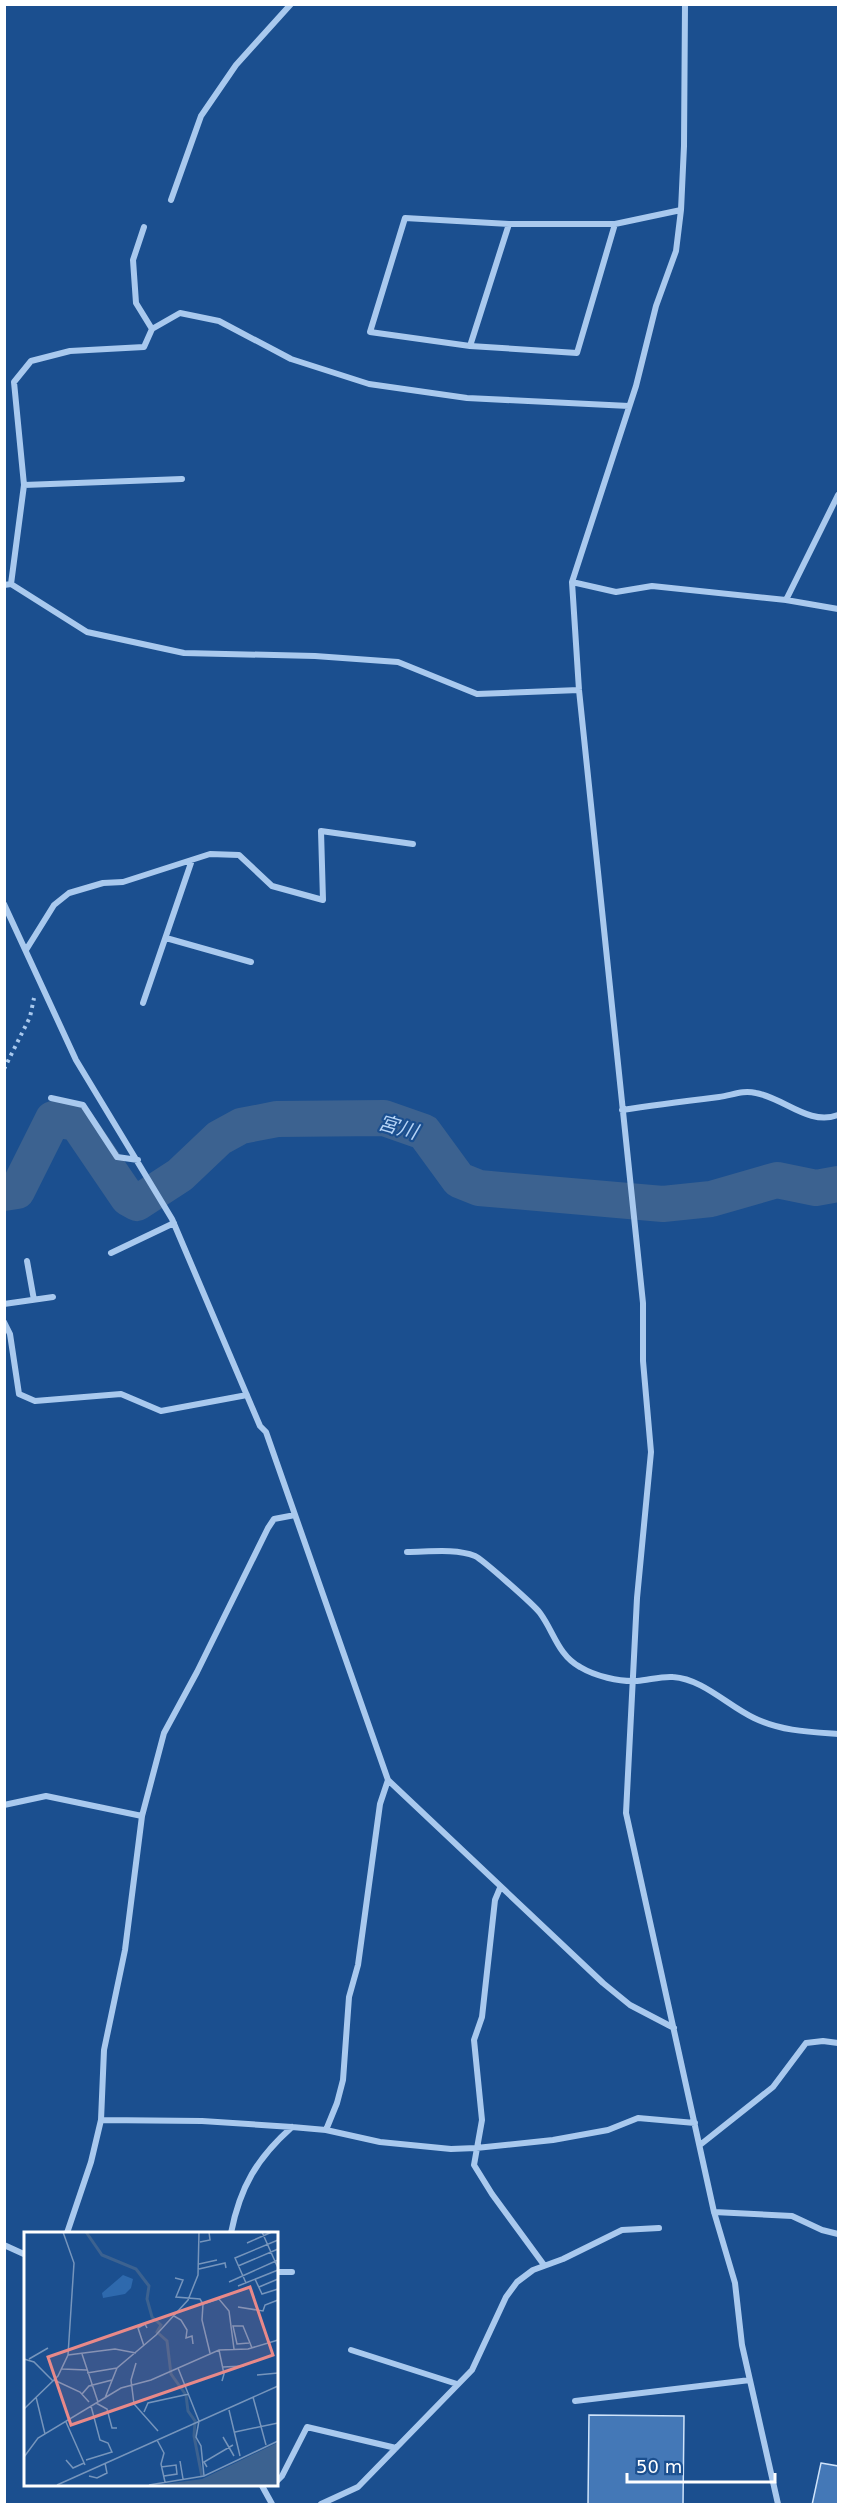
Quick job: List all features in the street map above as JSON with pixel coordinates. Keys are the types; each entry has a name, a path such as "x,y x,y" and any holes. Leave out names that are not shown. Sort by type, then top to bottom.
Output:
{"street":[{"path":"171,200 201,116 236,66 291,4"},
{"path":"685,4 681,210 676,251 656,306 636,386 572,582 579,690 643,1302 643,1361 651,1452 637,1598 626,1813 714,2212 735,2283 742,2345 778,2505"},
{"path":"615,224 578,353 470,346 370,332 405,218 509,224 615,224 681,210"},
{"path":"470,346 509,224"},
{"path":"144,227 133,260 136,303 152,329"},
{"path":"579,690 477,694 398,662 315,656 184,652 87,632 8,584 24,485 14,382 31,361 70,351 144,346 152,329 180,313 219,321 291,359 369,384 467,398 629,406"},
{"path":"24,485 182,479"},
{"path":"786,600 838,495"},
{"path":"572,582 616,592 652,586 786,600 838,609"},
{"path":"26,950 54,905 69,893 103,883 123,882 210,854 239,855 272,886 323,900 321,831 413,843"},
{"path":"144,1003 192,860"},
{"path":"4,904 76,1060 173,1221 260,1426 266,1432 388,1780 603,1983 630,2005 674,2028"},
{"path":"166,938 250,962"},
{"path":"622,1110 724,1096 742,1091 758,1093 812,1116 828,1119 838,1115"},
{"path":"51,1098 83,1105 117,1157 138,1160"},
{"path":"111,1253 173,1221"},
{"path":"27,1262 34,1300"},
{"path":"4,1304 54,1297"},
{"path":"4,1322 10,1334 19,1394 36,1401 121,1394 160,1411 247,1395"},
{"path":"67,2232 91,2162 101,2120 104,2050 125,1950 142,1816 164,1732 197,1672 262,1537 274,1519 295,1515"},
{"path":"407,1552 458,1552 476,1557 540,1613 564,1656 580,1668 604,1677 634,1681 673,1677 691,1681 754,1718 774,1726 789,1730 838,1734"},
{"path":"326,2130 344,2080 349,1997 358,1965 380,1803 388,1780"},
{"path":"4,1805 46,1796 142,1816"},
{"path":"500,1888 495,1900 482,2018 474,2040 482,2120 474,2165 544,2265"},
{"path":"700,2145 773,2086 806,2043 824,2041 838,2043"},
{"path":"101,2120 202,2121 292,2127 326,2130 380,2142 451,2149 552,2140 608,2130 639,2118 695,2123"},
{"path":"231,2232 242,2192 253,2168 276,2141 292,2127"},
{"path":"714,2212 792,2216 822,2230 838,2234"},
{"path":"321,2505 358,2487 471,2370 506,2297 517,2282 544,2265 564,2259 622,2230 659,2228"},
{"path":"4,2246 24,2254"},
{"path":"278,2272 292,2272"},
{"path":"351,2350 457,2384"},
{"path":"575,2401 750,2380"},
{"path":"278,2480 307,2427 396,2448"},
{"path":"262,2485 272,2505"},
{"path":"266,2492 273,2485"}],"path":[{"path":"4,1069 30,1017 39,976"}],"building":[{"path":"589,2415 684,2416 683,2505 588,2505"},
{"path":"821,2463 838,2466 838,2505 812,2505"}],"waterway":[{"name":"宮川","path":"4,1193 17,1191 53,1119 77,1123 128,1198 137,1203 180,1175 219,1138 241,1126 277,1119 384,1118 424,1132 459,1180 479,1188 663,1204 711,1199 777,1180 816,1188 838,1184"}]}
